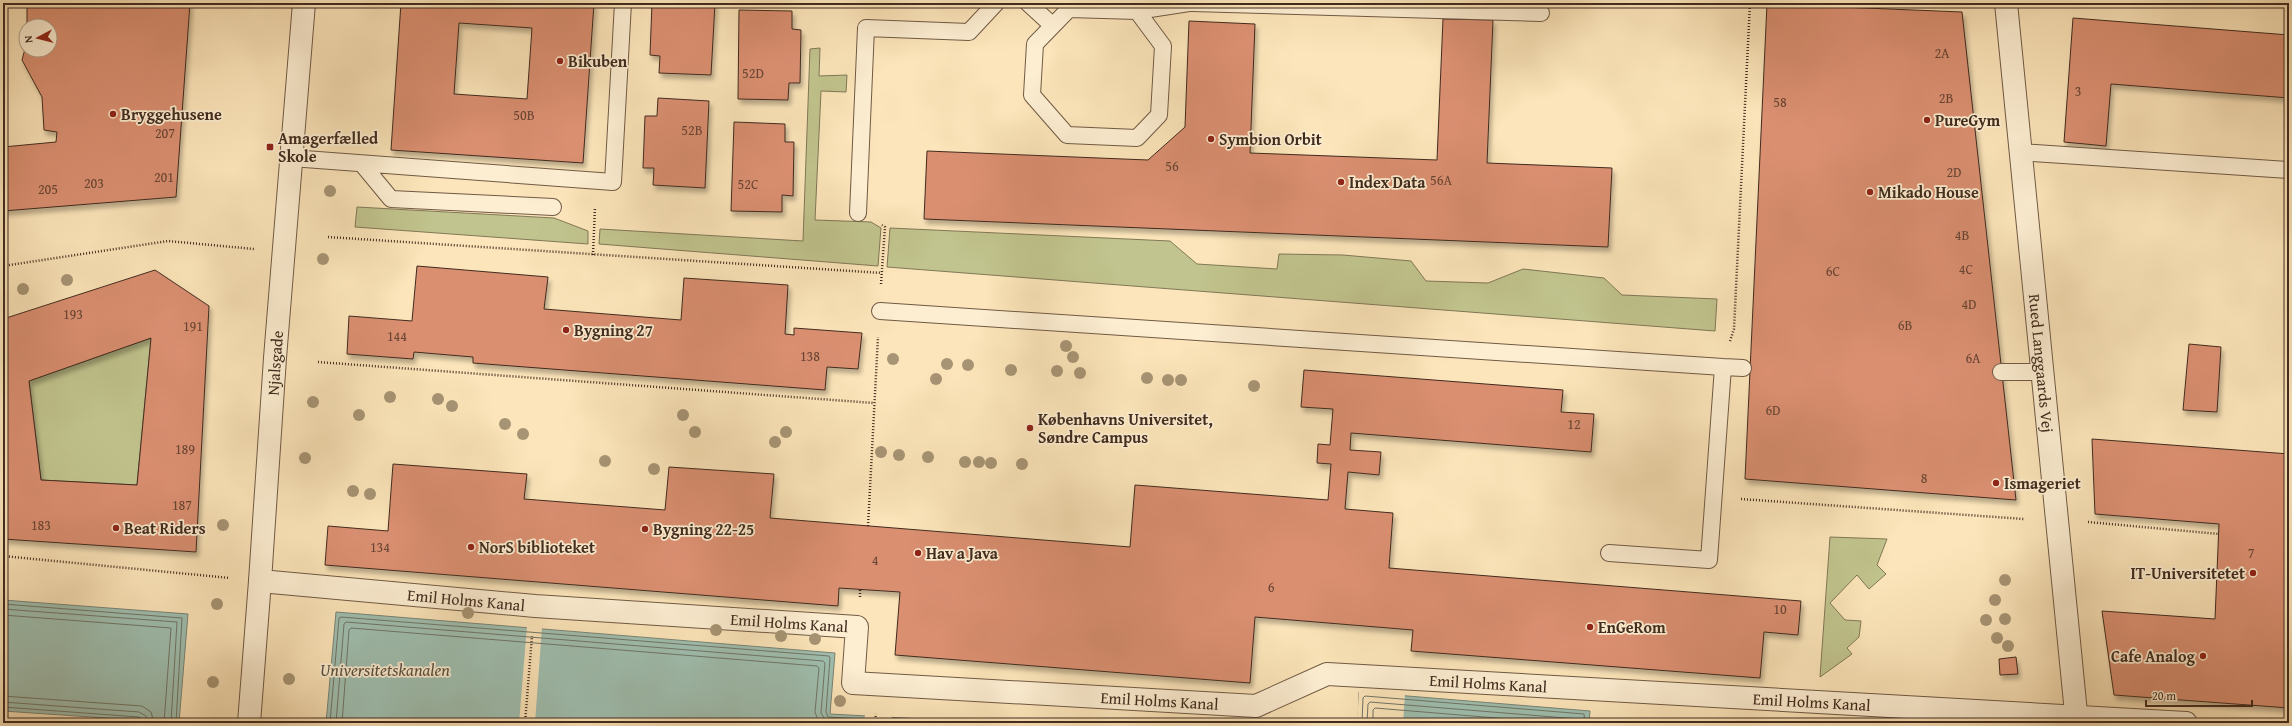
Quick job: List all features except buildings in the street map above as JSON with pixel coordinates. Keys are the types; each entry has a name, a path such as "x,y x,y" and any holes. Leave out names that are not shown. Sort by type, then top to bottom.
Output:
{"street":[{"name":"Njalsgade","path":"249,723 304,3"},
{"name":"Rued Langgaards Vej","path":"2006,3 2019,152 2077,719"},
{"name":"Emil Holms Kanal","path":"260,581 534,606 857,627 853,683 1256,706 1327,674 2077,719 2186,723"}],"lane":[{"path":"291,158 613,182 623,3"},
{"path":"858,213 866,28 968,32 996,3"},
{"path":"1028,3 1052,25"},
{"path":"1137,11 1163,46 1159,115 1137,138 1067,135 1032,95 1035,44 1069,9 1137,11 1191,3 1541,13"},
{"path":"2019,152 2289,170"},
{"path":"362,164 391,199 553,207"},
{"path":"880,311 1743,368"},
{"path":"1609,553 1709,560 1723,367"},
{"path":"2001,372 2041,372"}],"path":[{"path":"1723,367 1734,328 1750,3"},
{"path":"593,255 596,181"},
{"path":"858,213 885,227 868,526"},
{"path":"328,237 882,273"},
{"path":"3,266 168,241 284,252"},
{"path":"318,362 874,402"},
{"path":"1714,497 2024,519"},
{"path":"2088,522 2219,534"},
{"path":"3,556 260,581"},
{"path":"525,723 534,606"}],"green space":[{"path":"820,48 819,76 847,75 846,92 821,91 815,220 871,222 881,228 878,266 599,244 600,229 803,241 810,49"},
{"path":"357,207 554,218 588,231 588,244 355,227"},
{"path":"890,228 1170,241 1197,264 1277,269 1279,254 1343,255 1411,261 1426,281 1488,283 1523,269 1604,278 1622,295 1717,299 1715,331 887,267"},
{"path":"151,338 137,485 41,480 29,381"},
{"path":"1830,537 1887,539 1877,565 1886,574 1869,589 1857,575 1830,603 1845,620 1861,621 1859,637 1847,648 1852,654 1820,677"}],"water":[{"path":"3,600 188,614 179,723 3,711"},
{"name":"Universitetskanalen","path":"336,612 835,653 830,714 997,723 326,723"},
{"path":"1359,692 1590,711 1589,723 1358,723"}],"pier":[{"path":"527,626 542,627 535,723 519,723"},
{"path":"1359,691 1405,694 1403,723 1357,723"},
{"path":"865,714 892,715 891,723 864,723"}],"place":[{"name":"Bikuben","path":"560,61"},
{"name":"Bryggehusene","path":"113,114"},
{"name":"PureGym","path":"1927,120"},
{"name":"Symbion Orbit","path":"1211,139"},
{"name":"Amagerfælled Skole","path":"270,147"},
{"name":"Index Data","path":"1341,182"},
{"name":"Mikado House","path":"1870,192"},
{"name":"Bygning 27","path":"566,330"},
{"name":"Københavns Universitet, Søndre Campus","path":"1030,428"},
{"name":"Ismageriet","path":"1996,483"},
{"name":"Beat Riders","path":"116,528"},
{"name":"Bygning 22-25","path":"645,529"},
{"name":"NorS biblioteket","path":"471,547"},
{"name":"Hav a Java","path":"918,553"},
{"name":"IT-Universitetet","path":"2253,573"},
{"name":"EnGeRom","path":"1590,627"},
{"name":"Cafe Analog","path":"2203,656"}]}
